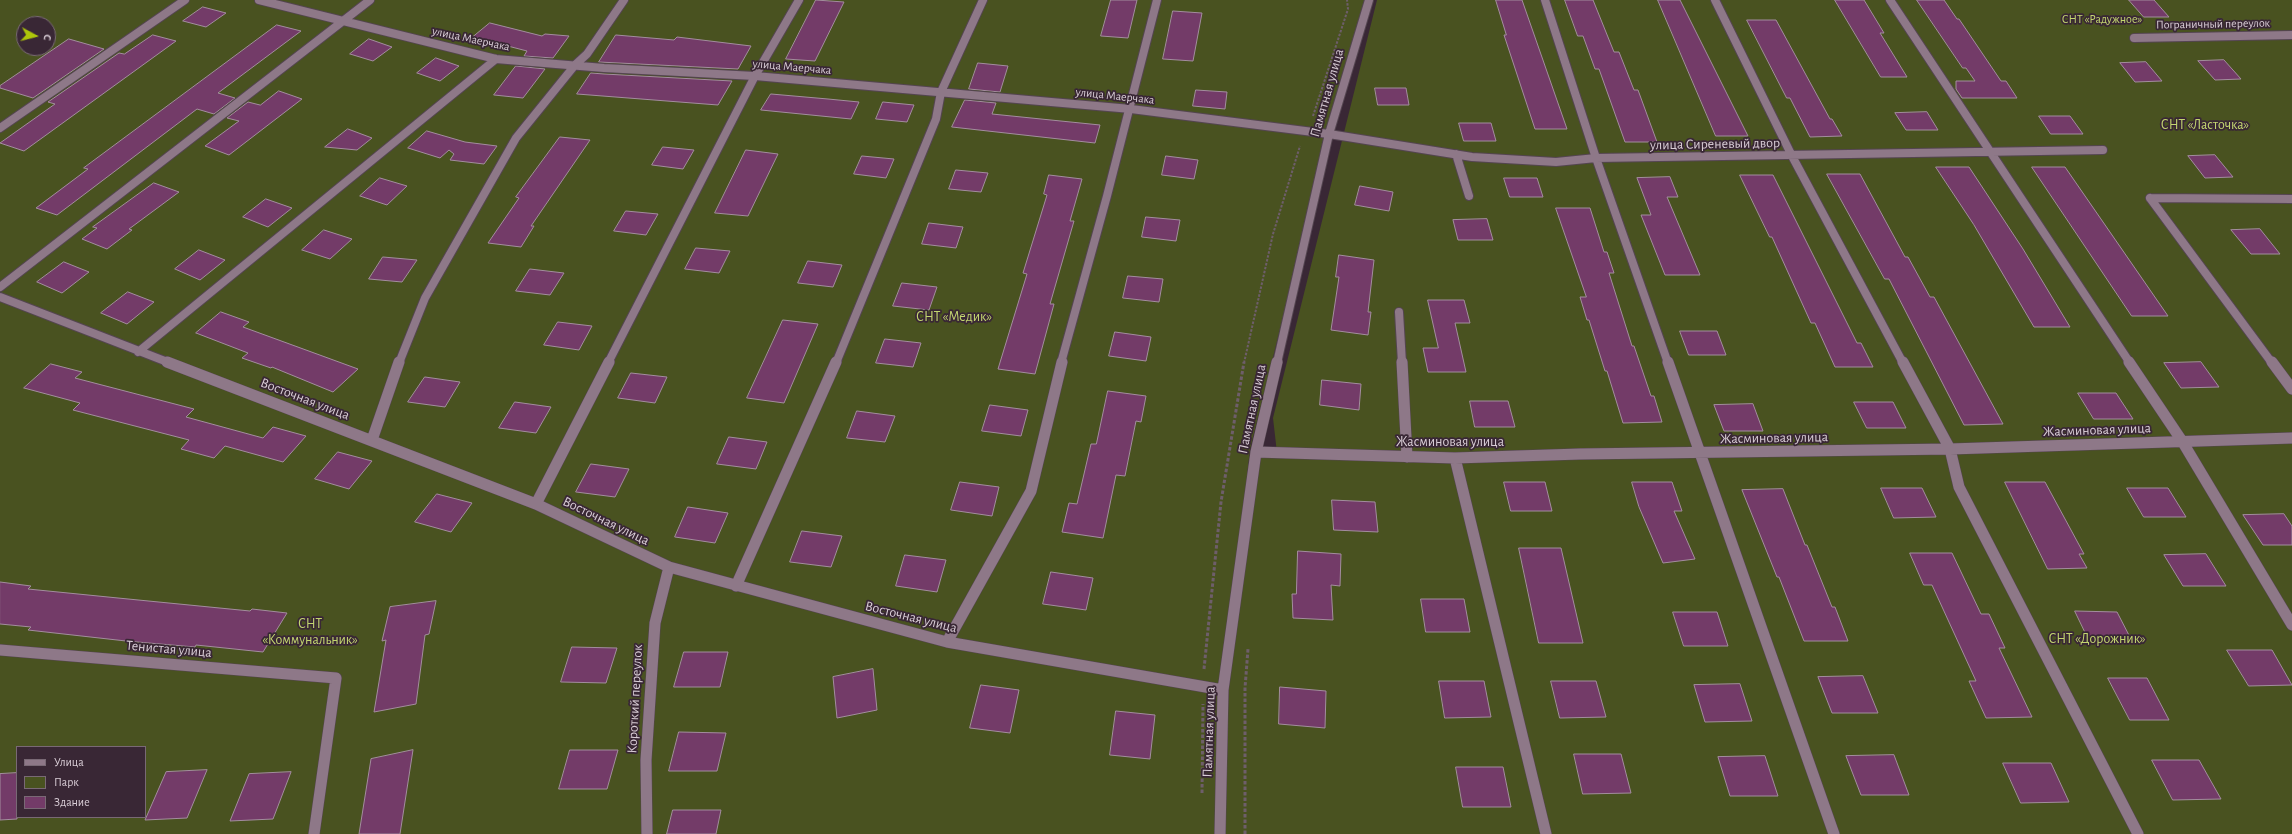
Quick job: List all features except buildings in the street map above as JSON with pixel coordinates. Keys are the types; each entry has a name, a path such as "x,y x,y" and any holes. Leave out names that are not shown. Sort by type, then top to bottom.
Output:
{"street":[{"path":"0,128 185,0"},
{"name":"улица Маерчака","path":"259,0 496,59 755,76 1130,109 1329,134"},
{"path":"0,287 370,0"},
{"path":"372,440 388,390 425,298 516,138 574,65 588,54 624,0"},
{"path":"536,504 755,76 799,0"},
{"path":"736,586 846,339 936,119 941,92 983,0"},
{"path":"948,642 1031,491 1068,334 1130,109 1157,0"},
{"name":"Памятная улица","path":"1220,834 1223,690 1256,452 1329,134 1369,0"},
{"path":"1545,0 1596,158 1698,453 1834,834"},
{"path":"1714,0 1792,156 1950,449 1960,486 2138,834"},
{"path":"1890,0 1988,151 2182,441 2292,626"},
{"name":"Пограничный переулок","path":"2134,38 2292,35"},
{"path":"138,352 202,302 496,59"},
{"name":"улица Сиреневый двор","path":"1329,134 1456,154 1556,162 1596,158 2104,150"},
{"path":"1456,154 1470,196"},
{"path":"2292,199 2150,198 2292,389"},
{"name":"Восточная улица","path":"0,297 138,352 372,440 536,504 669,567 948,642 1223,690"},
{"path":"1399,312 1407,457"},
{"name":"Жасминовая улица","path":"1256,452 1454,458 1950,449 2292,438"},
{"path":"1454,458 1546,834"},
{"name":"Короткий переулок","path":"647,834 646,760 655,623 669,567"},
{"name":"Тенистая улица","path":"0,650 336,678 314,834"}],"path":[{"path":"1245,834 1245,688 1248,648"}],"green space":[{"path":"0,0 1370,0 1329,134 1250,449 1226,667 1256,452 1277,453 1273,418 1377,0 2292,0 2292,834 0,834"}],"park label":[{"name":"СНТ «Радужное»","path":"2102,19"},
{"name":"СНТ «Ласточка»","path":"2205,125"},
{"name":"СНТ «Медик»","path":"954,317"},
{"name":"СНТ «Коммунальник»","path":"310,632"},
{"name":"СНТ «Дорожник»","path":"2097,639"}]}
